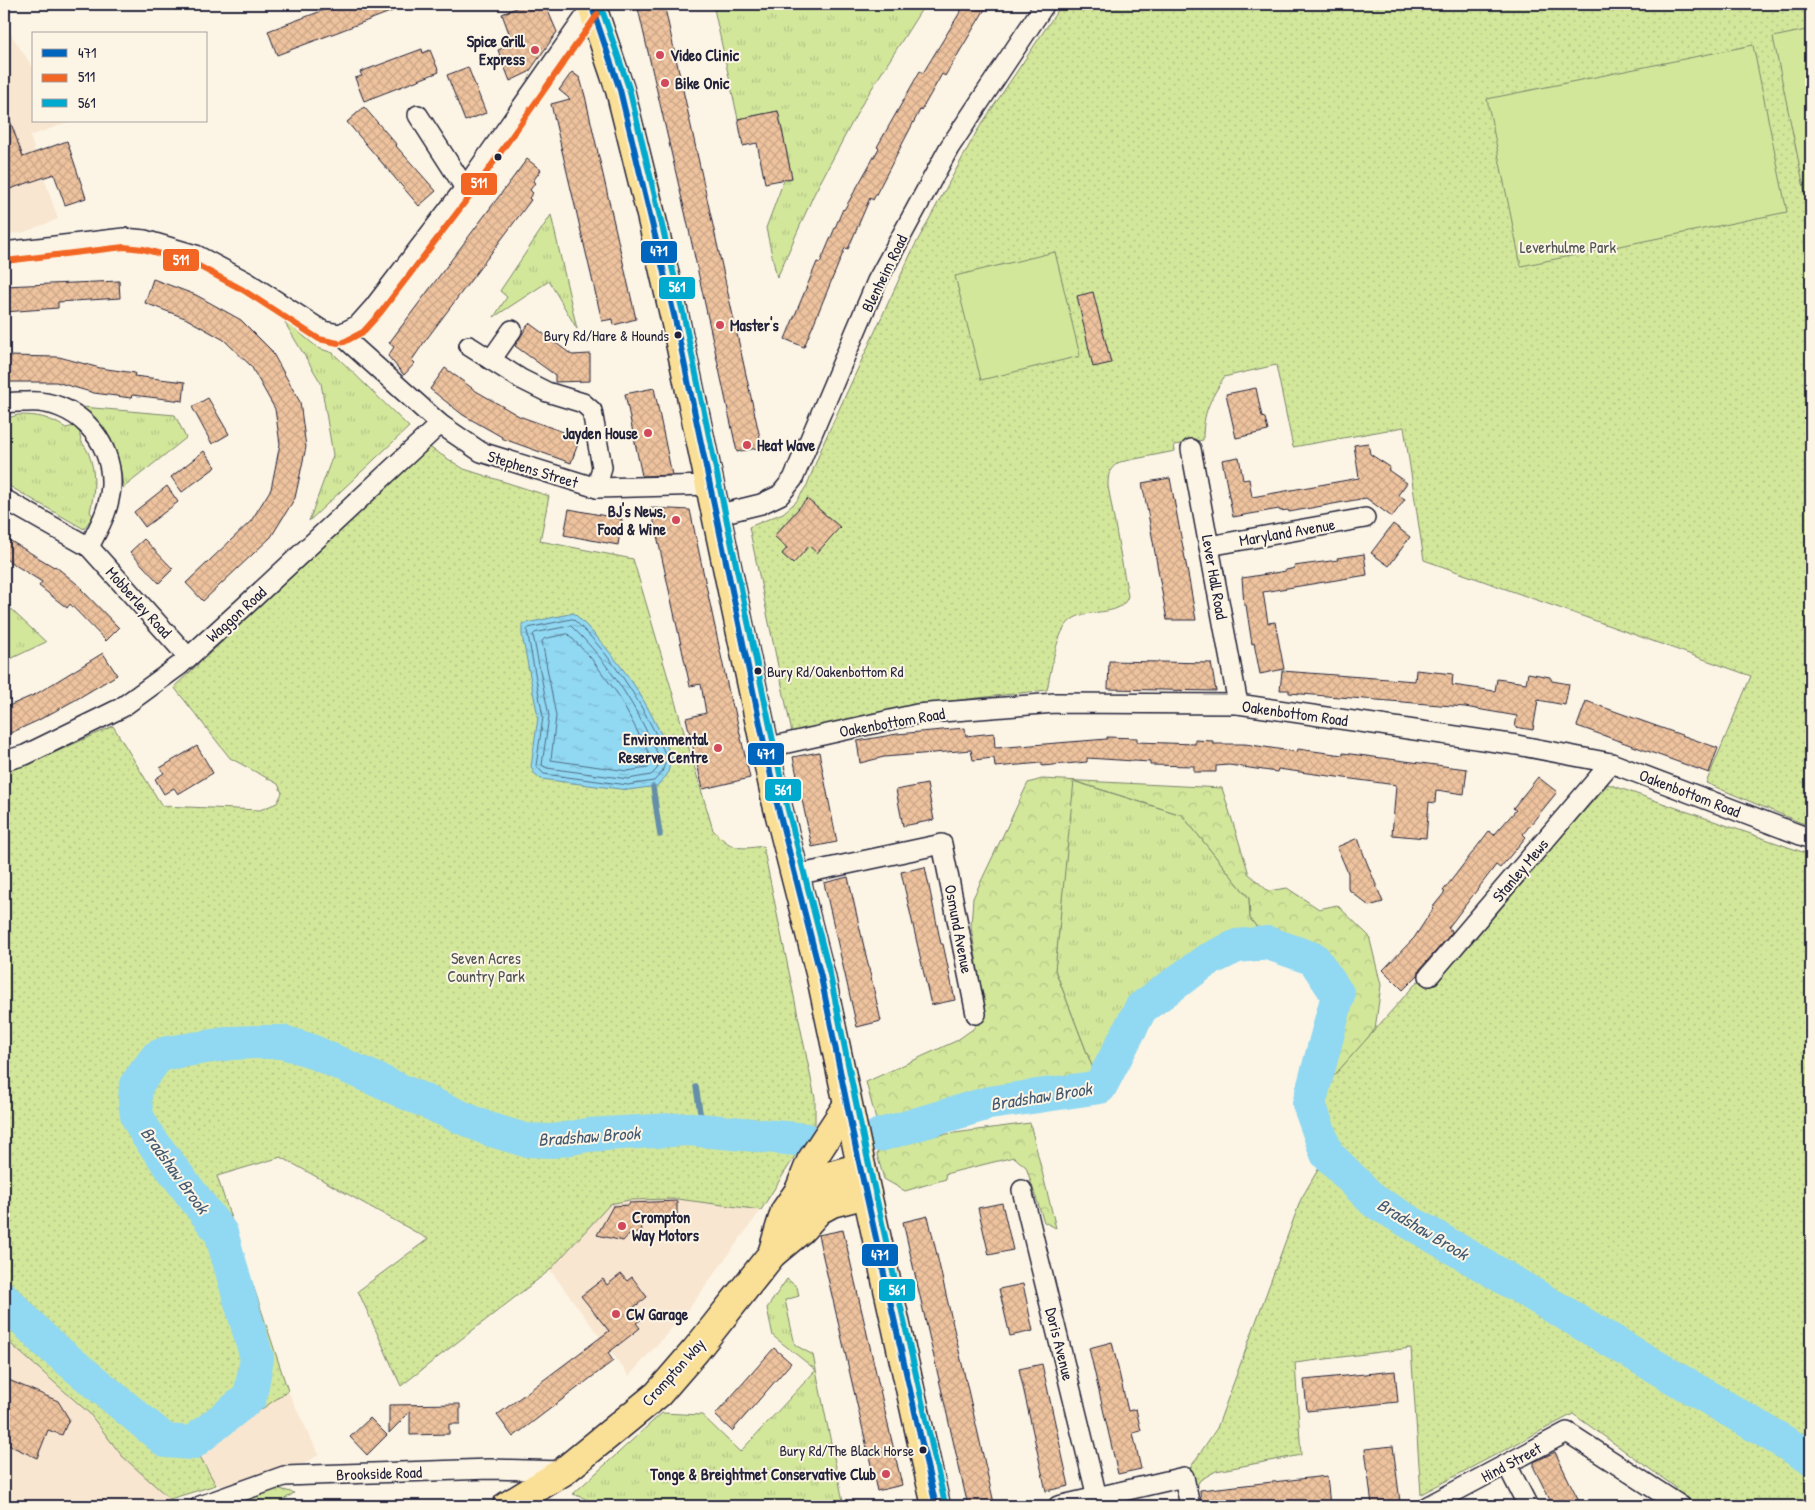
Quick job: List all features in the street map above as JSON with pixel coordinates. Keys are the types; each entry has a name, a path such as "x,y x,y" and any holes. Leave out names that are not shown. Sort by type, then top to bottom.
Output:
{"main road":[{"path":"591,5 620,90 676,319 776,800 821,977 866,1194 936,1506"},
{"name":"Crompton Way","path":"772,1254 785,1211 799,1191 811,1161 848,1106"},
{"path":"799,1191 825,1177 861,1167"},
{"name":"Crompton Way","path":"507,1506 564,1471 658,1394 696,1350 772,1254 802,1229 811,1217 825,1206 866,1194"}],"street":[{"name":"Blenheim Road","path":"716,515 761,504 780,495 793,479 877,281 949,148 1045,4"},
{"path":"4,252 124,238 145,240 196,255 247,282 323,330 340,334 358,325 374,307 465,188 591,5"},
{"path":"418,115 465,188"},
{"path":"491,360 512,330"},
{"name":"Stephens Street","path":"340,334 440,424 481,452 597,488 710,485"},
{"path":"469,346 521,379 547,392 583,402 592,411 602,467 597,488"},
{"path":"4,404 40,401 58,405 74,413 96,434 108,460 111,484 108,510 89,547"},
{"name":"Waggon Road","path":"4,761 26,755 121,708 188,657 440,424"},
{"name":"Lever Hall Road","path":"1191,449 1238,704"},
{"name":"Mobberley Road","path":"4,499 89,547 188,657"},
{"name":"Maryland Avenue","path":"1209,546 1365,518"},
{"name":"Oakenbottom Road","path":"765,748 918,714 1055,703 1238,704 1517,745 1611,763 1811,839"},
{"name":"Stanley Mews","path":"1429,976 1611,763"},
{"name":"Osmund Avenue","path":"796,875 942,844 976,1014"},
{"name":"Doris Avenue","path":"1022,1190 1097,1497"},
{"name":"Hind Street","path":"1428,1506 1567,1432 1681,1506"},
{"path":"1507,1465 1528,1506"},
{"name":"Brookside Road","path":"200,1506 284,1476 490,1469 564,1471"},
{"path":"1058,1506 1184,1477 1190,1506"}],"shaded area":[{"path":"4,24 32,66 32,122 69,122 30,136 58,219 22,233 4,234"},
{"path":"677,1199 761,1210 688,1310 629,1376 550,1270 610,1204 629,1200"},
{"path":"4,1338 89,1413 122,1456 178,1506 4,1506"},
{"path":"288,1391 319,1455 303,1464 284,1465 227,1486 216,1485 198,1453"}],"green space":[{"path":"713,4 925,4 862,104 814,194 777,278 766,228 784,180 792,178 778,111 738,119"},
{"name":"Leverhulme Park","path":"1062,4 1811,4 1811,827 1706,783 1751,676 1424,560 1404,427 1293,447 1276,365 1224,377 1208,407 1204,421 1203,440 1174,445 1175,451 1120,462 1111,469 1108,486 1128,596 1118,608 1083,615 1068,623 1057,646 1047,690 908,706 792,733 749,527 783,513 796,502 807,485 824,442 913,249 977,131"},
{"path":"1811,29 1811,206 1808,207 1773,37"},
{"path":"1753,45 1787,212 1521,266 1487,99"},
{"path":"551,215 577,329 549,281 494,317 507,297 500,291"},
{"path":"1055,252 1080,356 981,380 955,276"},
{"path":"282,318 318,348 333,353 409,427 309,521 333,455 321,383"},
{"path":"82,407 175,415 186,438 123,488 122,475 112,443 100,425"},
{"path":"18,415 43,417 66,428 75,426 80,430 81,440 91,459 94,481 90,512 93,516 84,529 4,483 4,419"},
{"name":"Seven Acres Country Park","path":"429,447 464,469 549,496 540,541 633,559 713,830 735,847 763,846 815,1098 815,1124 761,1210 677,1199 629,1200 610,1204 550,1270 401,1386 358,1291 428,1239 281,1157 217,1176 288,1391 198,1453 216,1485 170,1499 122,1456 89,1413 4,1338 4,770 34,762 113,726 162,806 260,810 277,803 282,793 278,784 230,758 174,687"},
{"path":"4,603 46,642 4,662"},
{"path":"1042,779 1222,788 1249,874 1268,891 1287,888 1319,909 1337,905 1369,936 1381,985 1375,1030 1309,1104 1338,995 1314,959 1268,943 1250,918 1249,898 1182,815 1074,781 1055,970 1100,1087 989,1103 880,1135 866,1082 956,1041 973,1029 985,1012 971,927 973,898 1028,783"},
{"path":"1073,781 1182,815 1249,898 1250,918 1268,943 1237,946 1206,961 1141,1008 1100,1087 1055,970"},
{"path":"1608,784 1811,855 1811,1506 1685,1506 1675,1487 1573,1414 1421,1494 1411,1348 1295,1363 1301,1455 1216,1471 1200,1480 1189,1500 1184,1477 1217,1428 1301,1199 1327,1154 1309,1104 1418,981 1428,988"},
{"path":"1030,1123 1056,1228 1044,1222 1026,1167 1014,1157 945,1174 946,1179 905,1191 884,1179 877,1155 879,1143"},
{"path":"787,1279 797,1287 799,1296 785,1300 795,1345 813,1355 816,1370 773,1336 767,1308"},
{"path":"816,1370 844,1506 604,1506 573,1494 662,1413 702,1415 740,1452"},
{"path":"263,1484 294,1493 274,1506 200,1506"}],"water":[{"path":"574,613 604,646 638,691 672,758 667,775 657,786 628,790 541,779 534,773 531,767 538,717 522,635 522,624"}],"building":[{"path":"340,4 411,4 277,55 268,31"},
{"path":"514,4 545,4 557,32 529,72 510,81 498,50 513,44 502,14 516,8"},
{"path":"637,4 664,4 762,447 737,452 687,221"},
{"path":"965,4 988,4 945,76 942,74 920,110 873,200 870,198 848,249 845,248 804,347 785,339 817,262 820,263 843,209 879,148 877,147 920,71 923,73"},
{"path":"422,49 423,53 430,50 439,72 364,101 355,78 362,76 360,72"},
{"path":"468,67 486,113 465,121 447,75"},
{"path":"572,72 580,78 585,96 636,319 614,325 613,319 602,321 551,104 570,99 559,90"},
{"path":"364,107 436,191 419,206 347,122"},
{"path":"4,109 6,109 23,157 67,141 86,198 65,205 54,174 4,191"},
{"path":"778,111 792,178 765,183 757,143 743,146 738,119"},
{"path":"527,159 541,170 533,181 535,183 530,190 533,193 529,198 531,200 425,341 412,360 415,363 404,375 388,356 394,347 389,343"},
{"path":"153,279 196,295 241,320 271,350 300,402 306,447 295,498 271,537 203,601 186,583 251,521 271,489 280,444 275,409 251,366 224,340 185,318 145,303"},
{"path":"119,281 120,298 58,302 58,308 4,312 4,286"},
{"path":"1093,292 1111,363 1093,367 1077,296"},
{"path":"529,323 572,355 590,354 590,381 555,382 555,375 515,346"},
{"path":"7,356 59,357 100,368 135,373 134,376 185,382 183,401 132,395 131,398 94,393 56,382 7,382"},
{"path":"445,368 476,391 519,416 580,438 571,463 501,438 463,415 430,389"},
{"name":"Jayden House","path":"654,388 672,475 642,476 625,394"},
{"path":"1256,388 1262,417 1265,418 1268,431 1236,438 1226,394"},
{"path":"208,398 229,434 212,444 192,407"},
{"path":"1368,443 1370,454 1390,467 1388,470 1407,483 1398,495 1405,499 1392,517 1366,498 1289,512 1288,510 1280,511 1279,509 1233,517 1222,460 1239,457 1243,480 1249,479 1252,497 1359,478 1354,445"},
{"path":"204,451 216,467 182,492 171,477"},
{"path":"1170,478 1196,620 1167,620 1142,483"},
{"path":"167,486 178,502 145,527 134,512"},
{"path":"807,499 840,527 817,553 809,546 793,564 782,554 787,548 774,536"},
{"path":"651,508 690,510 732,707 734,707 750,778 703,789 686,718 706,713 701,684 690,686"},
{"path":"569,509 622,519 618,545 564,535"},
{"path":"1393,524 1410,537 1389,566 1371,553"},
{"path":"4,537 55,566 82,588 119,628 106,641 70,604 67,608 39,586 42,582 4,558"},
{"path":"144,539 173,569 159,583 130,552"},
{"path":"1364,554 1367,575 1263,592 1268,623 1275,622 1284,669 1260,674 1254,643 1252,644 1246,605 1244,605 1242,578 1286,571 1295,568 1294,566 1338,560 1337,558"},
{"path":"103,653 117,675 37,721 4,736 4,708 36,694"},
{"path":"1109,661 1211,663 1216,691 1108,689"},
{"path":"1416,670 1453,674 1452,685 1495,691 1497,679 1526,683 1528,673 1550,677 1552,681 1569,684 1565,705 1538,700 1533,730 1515,727 1517,716 1465,707 1289,693 1289,690 1280,690 1282,671 1415,681"},
{"path":"1586,701 1718,748 1709,773 1577,726"},
{"path":"965,728 966,736 994,733 995,748 1107,739 1107,737 1137,738 1137,742 1195,744 1195,740 1213,741 1213,744 1245,744 1297,752 1298,749 1343,755 1343,753 1467,769 1464,794 1436,790 1435,803 1429,802 1426,838 1392,835 1396,785 1278,769 1277,772 1229,765 1216,766 1216,772 1194,772 1194,766 1150,765 1150,762 1087,758 1087,762 1042,766 1042,763 995,767 994,758 973,760 971,750 884,757 860,763 857,741 897,734"},
{"path":"197,746 213,773 178,794 174,788 164,794 155,779 164,773 160,768"},
{"path":"819,752 837,842 812,847 793,757"},
{"path":"1538,777 1557,792 1523,834 1526,837 1500,868 1496,865 1448,928 1452,931 1451,934 1420,969 1418,975 1403,990 1383,970 1414,938 1432,908 1445,892 1443,891 1489,831 1494,835 1516,810 1513,808"},
{"path":"927,784 934,820 903,826 896,790"},
{"path":"1358,838 1383,902 1369,906 1348,889 1348,873 1337,847"},
{"path":"925,867 955,1000 931,1005 901,872"},
{"path":"848,877 881,1021 857,1027 824,883"},
{"name":"Crompton Way Motors","path":"677,1201 677,1217 641,1218 642,1233 630,1233 623,1241 597,1235 613,1206 629,1205 629,1203"},
{"path":"1002,1203 1013,1250 989,1255 978,1208"},
{"path":"928,1216 994,1503 968,1506 903,1222"},
{"path":"843,1230 902,1485 877,1491 818,1235"},
{"path":"621,1274 627,1281 632,1277 647,1297 633,1308 642,1319 636,1323 640,1328 608,1353 613,1361 513,1437 497,1415 609,1331 581,1296 603,1279 607,1285"},
{"path":"1023,1284 1033,1331 1010,1336 999,1289"},
{"path":"1112,1342 1128,1411 1136,1409 1141,1431 1133,1433 1141,1469 1118,1474 1089,1348"},
{"path":"774,1348 791,1363 732,1431 715,1415"},
{"path":"1042,1364 1069,1486 1046,1491 1019,1369"},
{"path":"1395,1371 1398,1402 1307,1411 1304,1380"},
{"path":"4,1378 58,1401 69,1419 62,1435 48,1430 37,1458 4,1443"},
{"path":"460,1404 460,1424 449,1424 449,1434 410,1435 410,1412 389,1433 389,1405"},
{"path":"370,1418 387,1435 367,1455 350,1437"},
{"path":"1393,1446 1400,1502 1372,1505 1365,1449"},
{"path":"1555,1452 1582,1506 1553,1506 1534,1468 1534,1462"},
{"path":"1327,1476 1330,1506 1201,1506 1200,1490"}],"waterway":[{"path":"653,787 660,835"},
{"name":"Bradshaw Brook","path":"880,1135 989,1103 1100,1087 1141,1008 1206,961 1237,946 1268,943 1314,959 1338,995 1309,1104 1327,1154 1374,1201 1811,1458"},
{"name":"Bradshaw Brook","path":"4,1299 45,1341 166,1441 192,1443 250,1397 257,1358 221,1233 147,1135 137,1116 135,1101 136,1085 157,1057 167,1053 232,1043 283,1042 309,1050 488,1129 525,1140 553,1141 588,1135 689,1129 807,1140"},
{"path":"696,1087 703,1131"}],"transit line":[{"name":"471","path":"591,4 620,90 675,319 776,800 821,977 856,1149 936,1506"},
{"name":"561","path":"600,4 629,88 684,317 785,798 830,975 865,1147 945,1504"},
{"name":"511","path":"344,342 363,332 381,312 472,193 599,12"},
{"name":"511","path":"5,261 124,247 143,249 193,263 243,290 319,339 338,343"}],"place":[{"name":"Spice Grill Express","path":"535,50"},
{"name":"Video Clinic","path":"660,55"},
{"name":"Bike Onic","path":"665,83"},
{"name":"Master's","path":"720,325"},
{"name":"Bury Rd/Hare & Hounds","path":"678,335"},
{"name":"Jayden House","path":"648,433"},
{"name":"Heat Wave","path":"747,445"},
{"name":"BJ's News, Food & Wine","path":"676,520"},
{"name":"Bury Rd/Oakenbottom Rd","path":"758,671"},
{"name":"Environmental Reserve Centre","path":"718,748"},
{"name":"Crompton Way Motors","path":"622,1226"},
{"name":"CW Garage","path":"616,1314"},
{"name":"Bury Rd/The Black Horse","path":"923,1450"},
{"name":"Tonge & Breightmet Conservative Club","path":"886,1474"}]}
